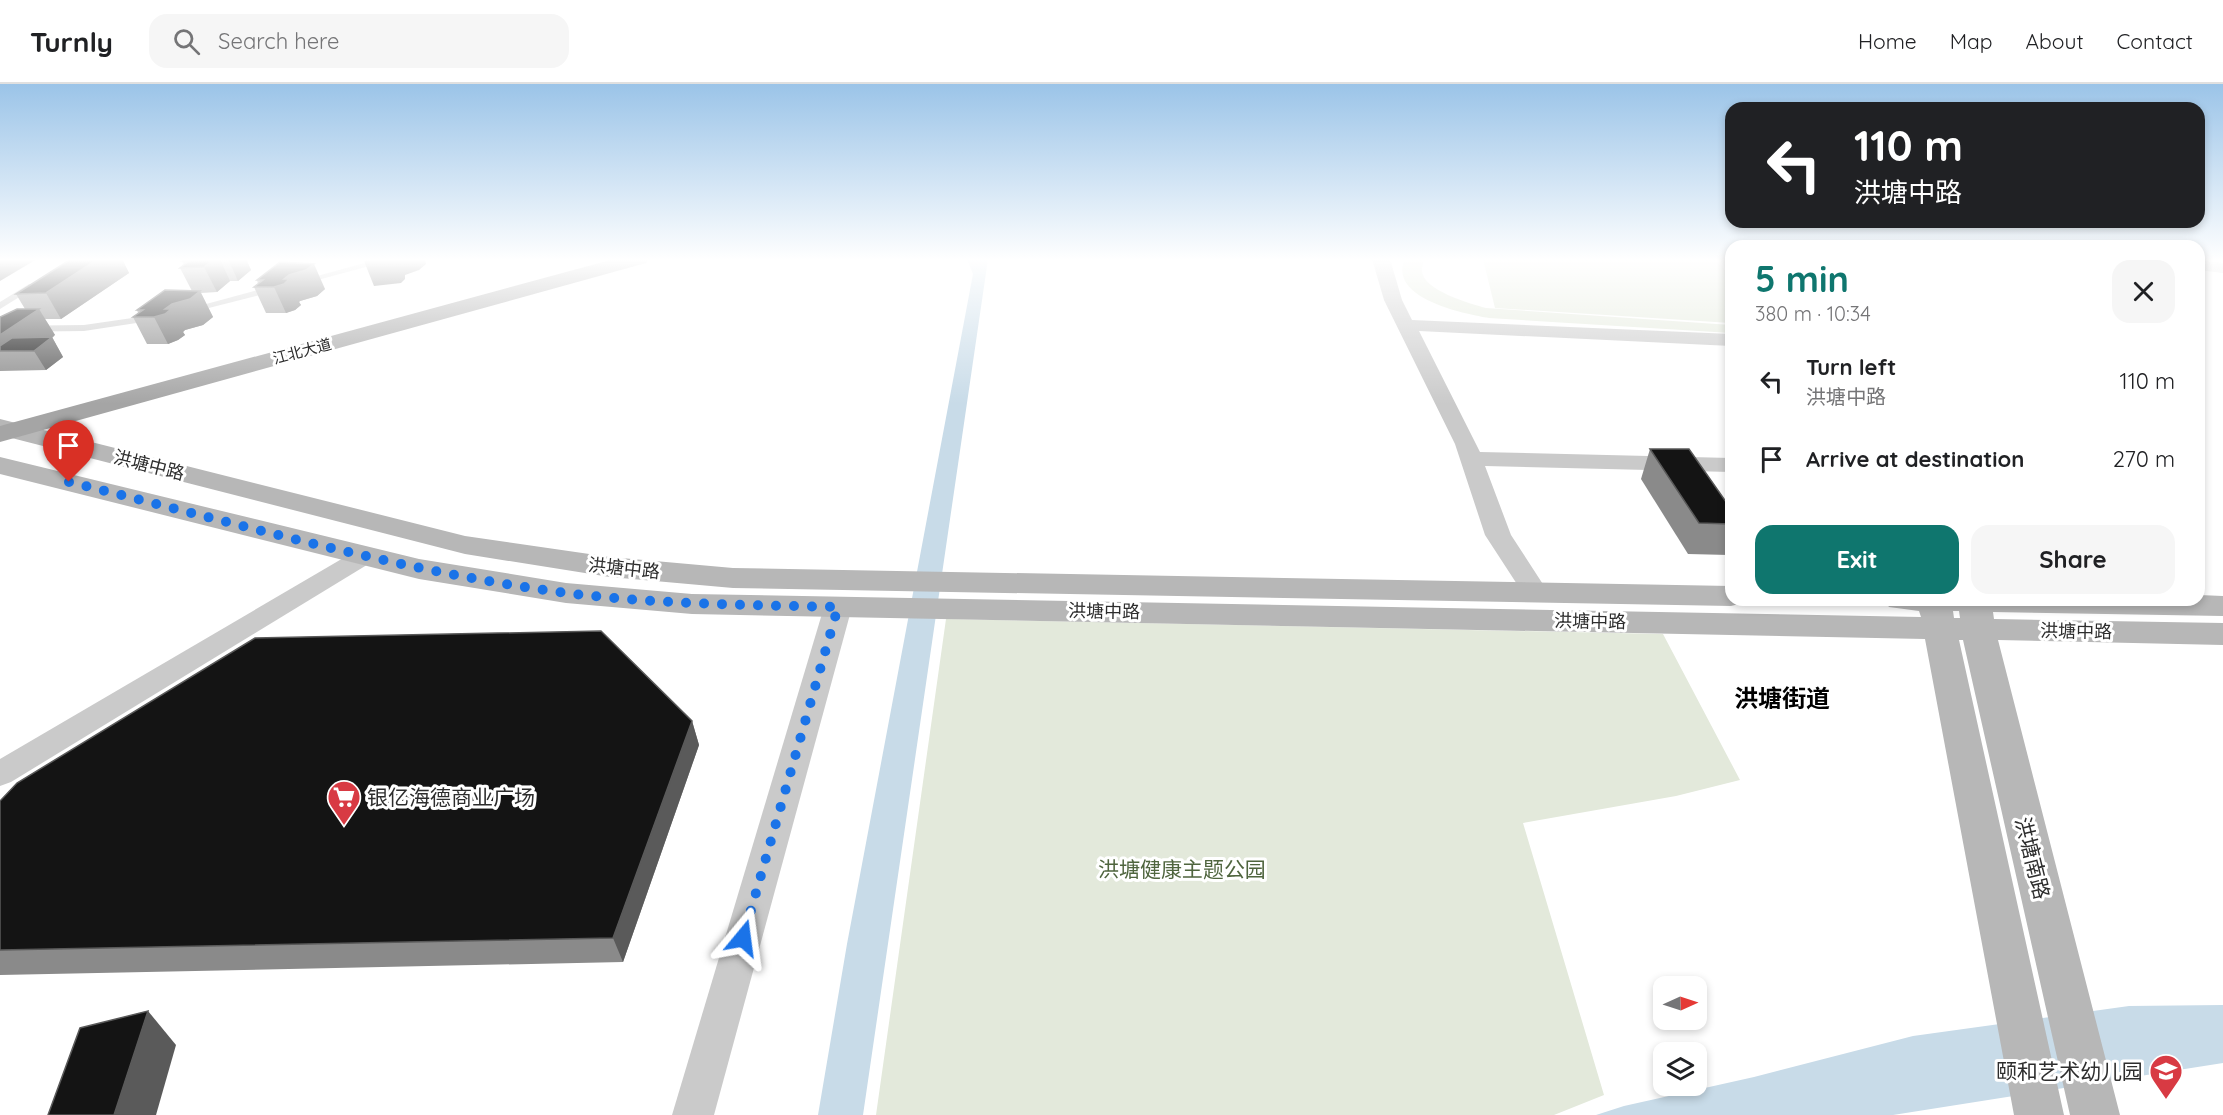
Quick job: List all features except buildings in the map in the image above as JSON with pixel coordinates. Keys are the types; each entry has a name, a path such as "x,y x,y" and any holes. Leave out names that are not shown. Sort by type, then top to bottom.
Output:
{"main road":[{"name":"江北大道","path":"3,428 437,307"},
{"name":"江北大道","path":"3,428 458,307"},
{"name":"洪塘中路","path":"3,428 465,545 610,567 892,594 1956,610 2223,606"},
{"name":"洪塘中路","path":"0,465 419,569 566,593 692,604 838,607 892,594"},
{"name":"洪塘中路","path":"977,596 1534,592 1725,596"},
{"name":"洪塘中路","path":"1934,606 1956,610 2223,634"},
{"path":"1956,610 2013,989 2039,1115"},
{"name":"洪塘南路","path":"1956,610 2068,1002 2095,1115"}],"street":[{"path":"1396,307 1466,444 1498,535 1534,592"},
{"path":"1405,325 1725,340"},
{"path":"1471,459 1725,465"},
{"path":"0,774 366,555"},
{"path":"693,1115 838,607"}],"lane":[{"path":"178,313 202,307"},
{"path":"0,329 84,328 135,322 167,315"}],"green space":[{"path":"1445,307 1483,307 1725,325 1725,333 1489,318"},
{"path":"1725,307 1725,323 1495,308"},
{"name":"洪塘健康主题公园","path":"946,619 1663,634 1740,780 1676,796 1523,823 1604,1095 1554,1115 876,1115"}],"water":[{"path":"967,307 981,307 863,1115 818,1115 847,944"},
{"path":"2223,1005 2223,1063 1893,1115 1596,1115 1669,1096 1707,1096 1707,1087 1913,1036 2129,1006"}],"place":[{"name":"银亿海德商业广场","path":"344,826"},
{"name":"颐和艺术幼儿园","path":"2166,1100"}],"district":[{"name":"洪塘街道","path":"1782,698"}],"route":[{"path":"69,482 419,569 566,593 692,604 838,607 743,938"}]}
